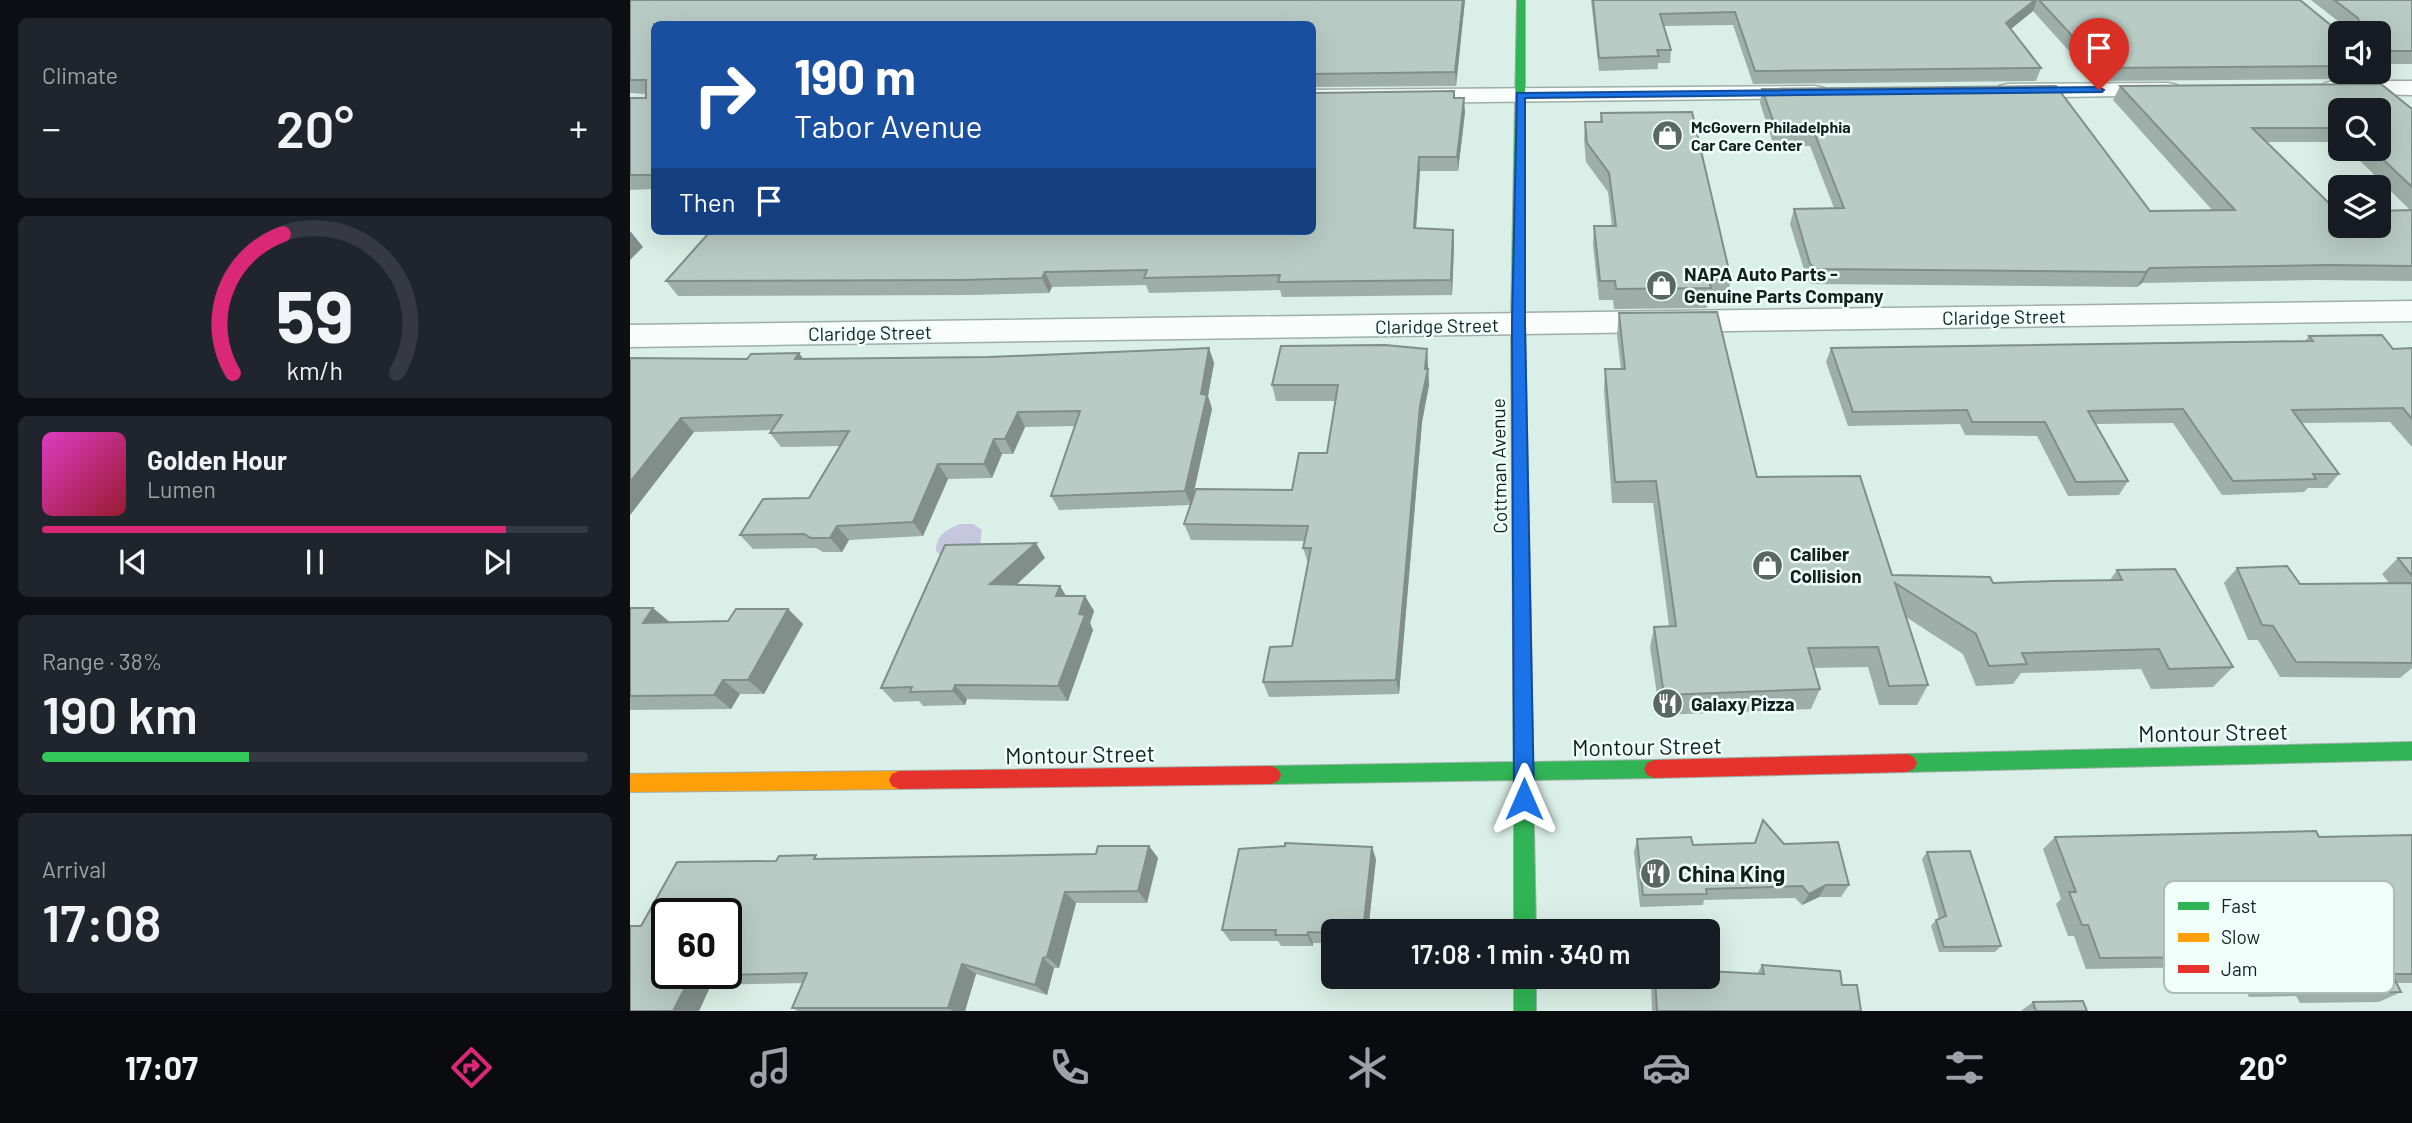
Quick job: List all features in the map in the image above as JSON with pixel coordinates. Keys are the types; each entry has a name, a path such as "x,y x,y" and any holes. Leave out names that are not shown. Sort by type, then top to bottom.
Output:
{"main road":[{"name":"Cottman Avenue","path":"1521,0 1518,325 1525,919"},
{"name":"Montour Street","path":"630,783 1524,772 2412,751"},
{"path":"1525,989 1525,1011"}],"street":[{"path":"2391,77 2409,90"},
{"path":"1988,91 2196,89"},
{"path":"2306,89 2409,90"},
{"path":"1316,97 1836,93"},
{"name":"Claridge Street","path":"630,336 2412,311"}],"water":[{"path":"960,524 973,524 982,530 980,544 942,557 936,551 940,537"}],"building":[{"path":"630,0 1463,0 1455,72 1316,74 1316,21 651,21 651,175 630,175 630,98 646,98 646,80 630,80"},
{"path":"1593,0 2035,0 2006,23 2041,68 1755,71 1735,12 1660,14 1671,50 1657,50 1659,56 1599,58"},
{"path":"2039,0 2300,0 2328,23 2328,66 2102,68"},
{"path":"2334,0 2412,0 2412,51 2391,51 2391,21 2359,21"},
{"path":"2381,84 2412,109 2412,187 2385,161 2391,161 2391,98 2328,98 2328,128 2252,128 2328,202 2328,238 2391,238 2391,211 2412,210 2412,266 2150,268 2146,272 1816,269 1810,264 1794,209 1844,208 1814,132 1777,132 1762,89 2056,86 2150,211 2235,210 2120,86"},
{"path":"1454,91 1454,98 1464,98 1457,157 1419,157 1414,228 1453,230 1451,280 1278,282 1280,275 1144,278 1147,270 1045,272 1042,278 963,280 666,281 707,235 1316,235 1316,93"},
{"path":"1692,112 1731,279 1709,280 1711,288 1616,289 1615,281 1600,281 1594,226 1616,226 1609,173 1587,143 1585,122 1602,122 1601,113"},
{"path":"1717,312 1757,477 1860,476 1892,575 1990,577 1993,583 2122,580 2117,570 2175,569 2233,667 2169,669 2159,649 2022,653 2027,664 1989,666 1976,634 1895,583 1928,685 1889,686 1878,647 1808,648 1820,689 1664,695 1654,627 1676,626 1656,481 1615,482 1605,369 1625,369 1619,313"},
{"path":"2382,335 2393,349 2412,348 2412,419 2403,408 2292,410 2339,474 2313,474 2316,479 2233,481 2183,409 2088,411 2128,481 2076,482 2045,422 1972,422 1967,410 1853,412 1831,348 2313,341 2309,336"},
{"path":"1385,345 1427,349 1425,369 1428,369 1420,406 1396,680 1263,682 1270,647 1292,646 1311,548 1303,548 1308,526 1184,524 1196,489 1292,490 1299,453 1327,453 1338,385 1272,385 1281,346"},
{"path":"1209,348 1201,394 1207,395 1185,491 1051,496 1080,411 1018,412 1005,439 994,439 984,464 938,464 913,522 837,526 830,538 811,538 804,534 740,535 763,499 809,498 849,431 770,433 782,415 681,418 630,482 630,358 747,359 751,354 799,353 795,359 989,357"},
{"path":"1036,543 990,584 1060,586 1056,596 1085,596 1079,614 1085,615 1058,686 955,685 953,691 910,692 912,687 881,688 945,545"},
{"path":"2398,558 2412,558 2412,576"},
{"path":"2287,566 2300,584 2412,583 2412,663 2296,662 2273,626 2262,625 2237,568"},
{"path":"630,608 653,608 643,623 728,621 736,609 788,609 748,680 723,680 714,695 630,696"},
{"path":"1763,820 1784,844 1838,842 1849,885 1826,885 1809,894 1802,886 1706,889 1707,894 1643,895 1637,839 1691,837 1693,845 1755,843"},
{"path":"2316,831 2319,837 2412,835 2412,974 2394,974 2394,881 2164,881 2164,958 2100,958 2088,925 2082,925 2069,892 2076,892 2055,837"},
{"path":"1285,843 1372,847 1364,919 1321,919 1321,932 1308,932 1307,935 1275,935 1276,930 1222,930 1239,849 1285,846"},
{"path":"1098,846 1149,846 1138,891 1065,892 1047,957 1043,958 1035,985 962,964 948,1008 792,1008 807,973 742,975 742,898 657,898 677,862 776,861 779,856 816,855 814,859 1096,854"},
{"path":"1970,851 2001,946 1944,947 1936,920 1946,916 1927,852"},
{"path":"651,908 651,989 684,989 673,1011 630,1011 630,926 641,926"},
{"path":"1762,965 1840,971 1842,985 1857,985 1861,1011 1657,1011 1656,989 1720,989 1720,972 1764,974"},
{"path":"2394,978 2401,992 2394,992"},
{"path":"2083,1001 2087,1011 2036,1011 2033,1002"}],"traffic: fast":[{"path":"1518,321 1521,0"},
{"path":"1522,633 1525,919"},
{"path":"1907,763 2412,751"},
{"path":"1271,775 1654,769"},
{"path":"1525,989 1525,1011"}],"traffic: slow":[{"path":"1518,321 1522,633"},
{"path":"630,783 899,780"}],"traffic: jam":[{"path":"1654,769 1907,763"},
{"path":"899,780 1271,775"}],"place":[{"name":"McGovern Philadelphia Car Care Center","path":"1668,136"},
{"name":"NAPA Auto Parts - Genuine Parts Company","path":"1661,285"},
{"name":"Caliber Collision","path":"1767,565"},
{"name":"Galaxy Pizza","path":"1668,704"},
{"name":"China King","path":"1655,874"}],"route":[{"path":"1524,799 1518,325 1520,95 2099,90"}]}
